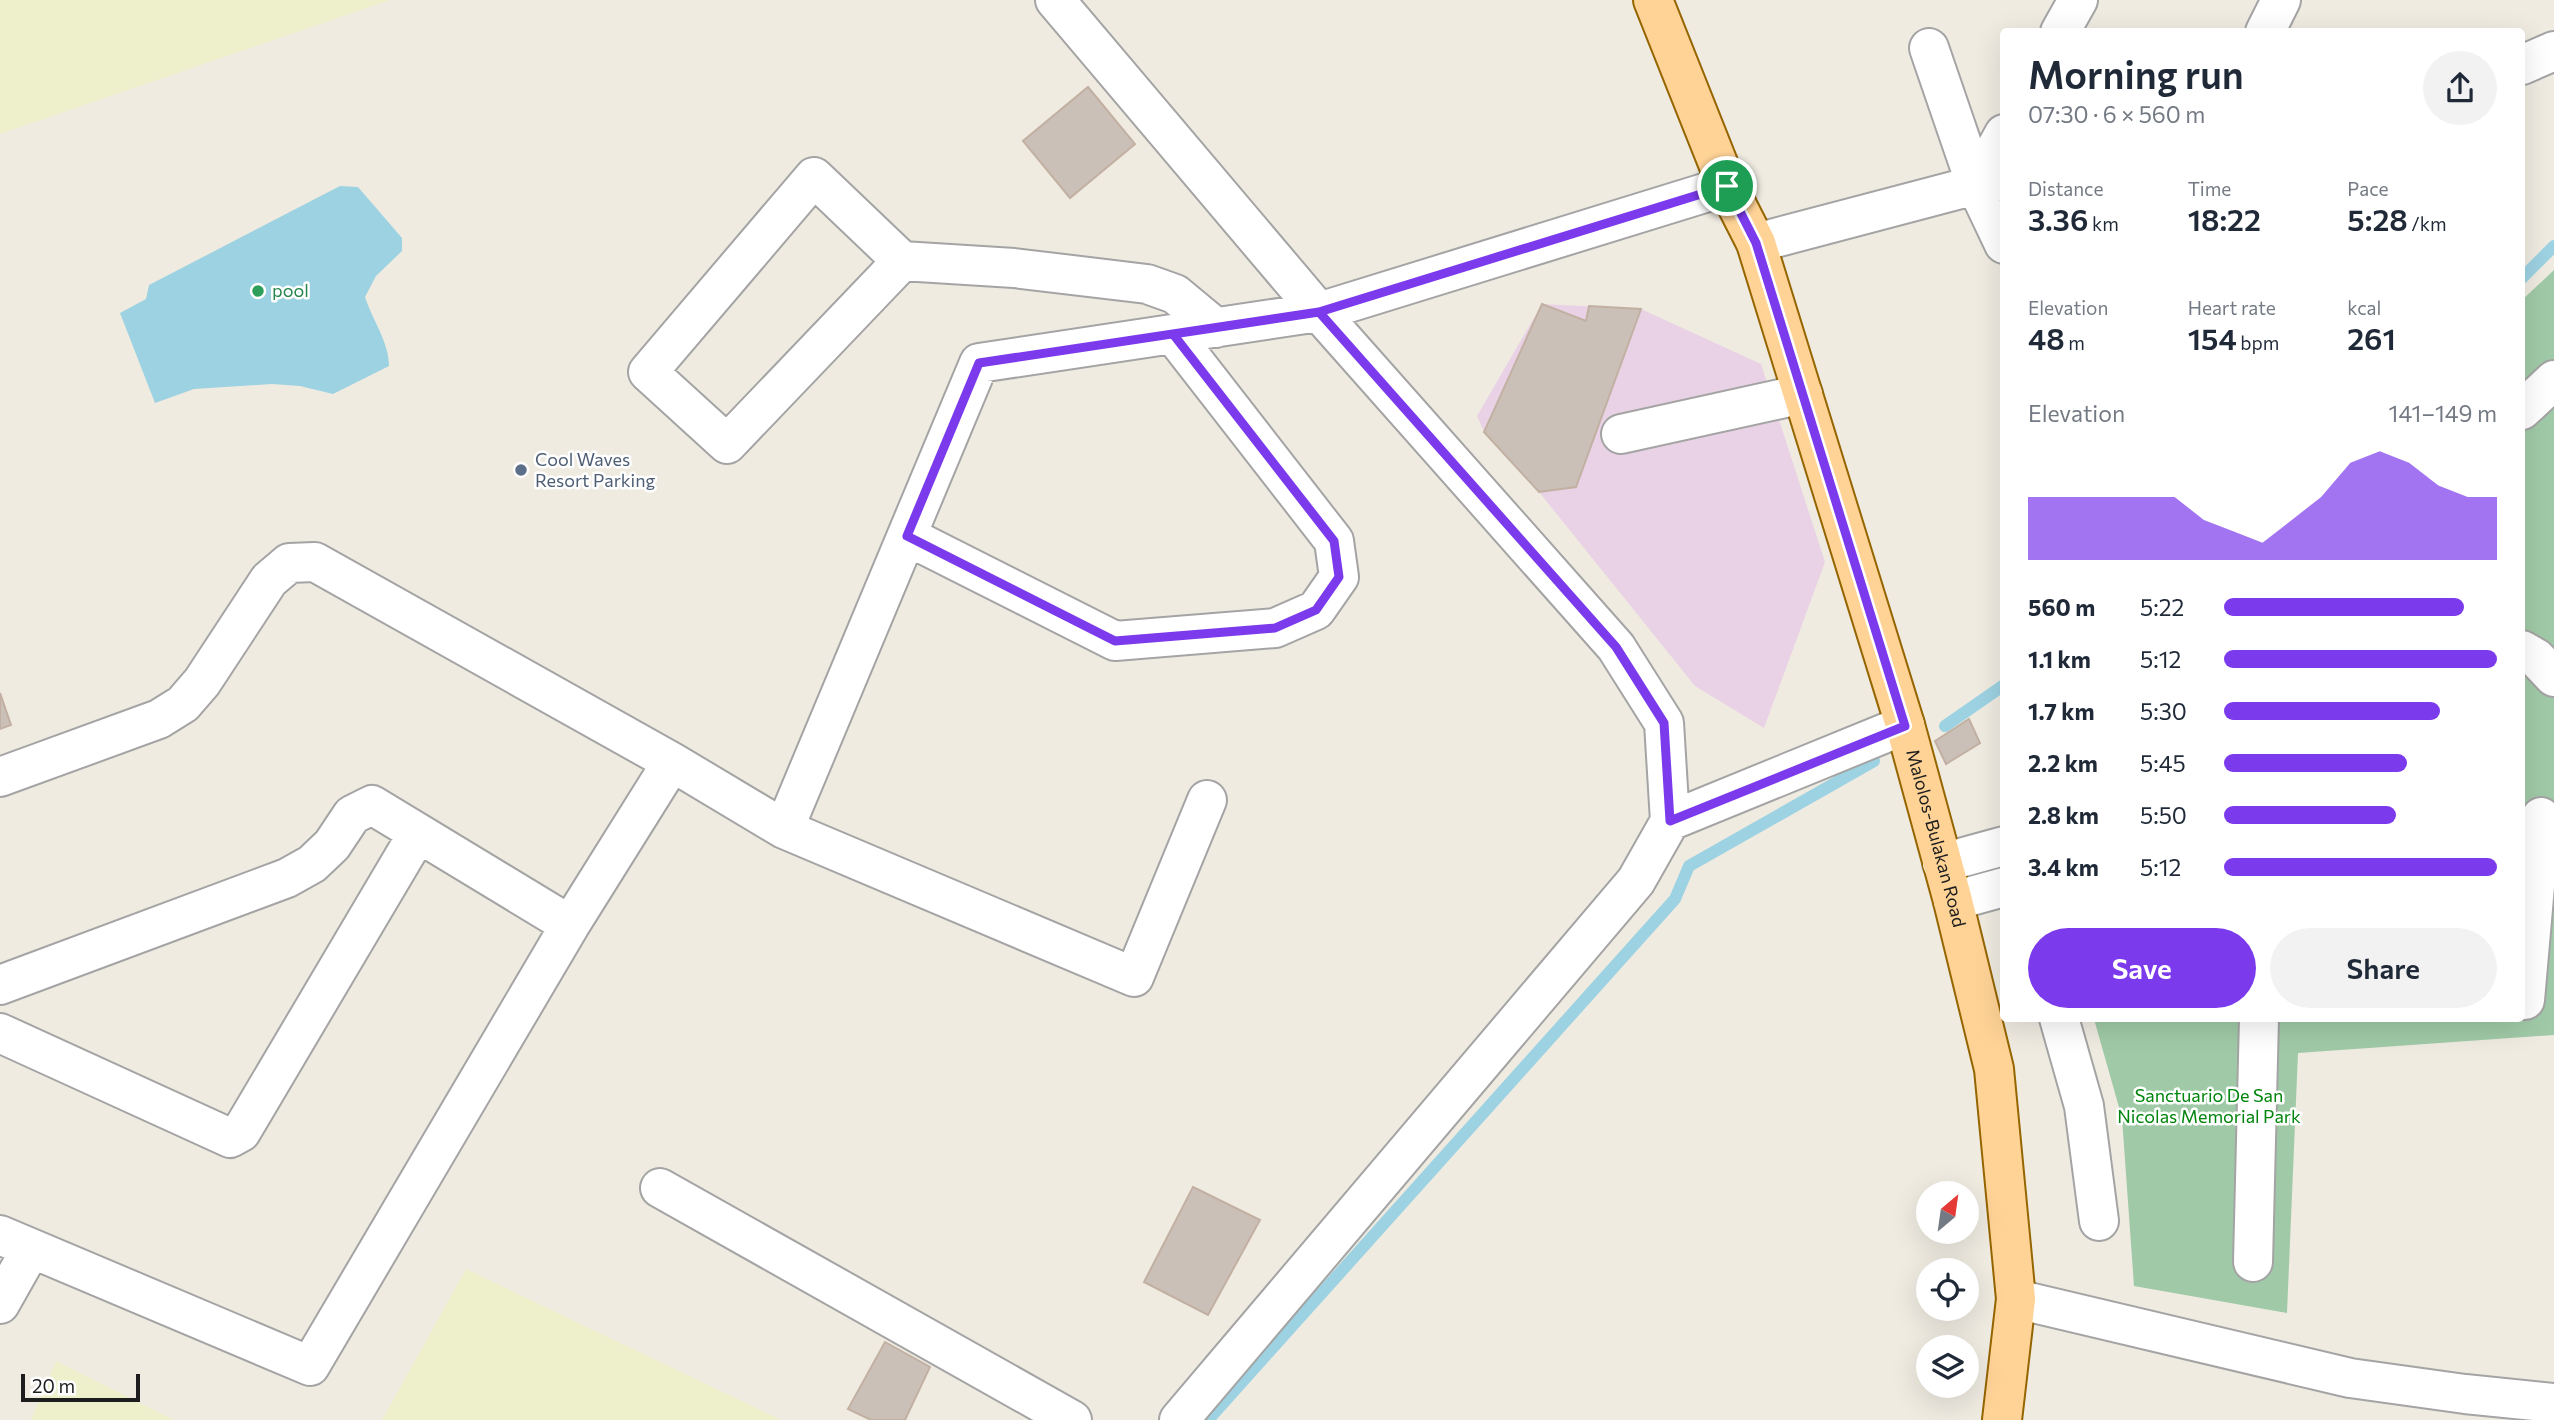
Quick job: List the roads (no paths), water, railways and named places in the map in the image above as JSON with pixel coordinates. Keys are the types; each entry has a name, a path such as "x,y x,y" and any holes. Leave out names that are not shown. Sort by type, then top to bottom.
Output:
{"main road":[{"name":"Malolos-Bulakan Road","path":"1653,0 1727,186 1756,243 1905,726 1953,901 1994,1069 2016,1299 2002,1420"}],"street":[{"path":"1055,0 1319,312 1616,647 1664,723 1670,821 1636,881 1179,1420"},
{"path":"2062,28 2078,0"},
{"path":"2267,28 2281,0"},
{"path":"1929,48 1990,183 2000,227"},
{"path":"2525,64 2554,51"},
{"path":"1990,183 2000,148"},
{"path":"902,261 727,444 648,372 814,177 902,261 1014,268 1147,284 1175,295 1216,328"},
{"path":"1756,243 1990,183"},
{"path":"784,829 979,363 1319,312 1727,186"},
{"path":"907,536 1115,641 1275,628 1316,610 1339,577 1334,541 1173,334"},
{"path":"1621,434 1803,394"},
{"path":"0,778 159,719 183,704 202,682 269,580 289,563 315,562 672,762 784,829 1134,977 1207,800"},
{"path":"2525,652 2554,677"},
{"path":"1670,821 1905,726"},
{"path":"0,1304 16,1242 310,1366 570,925 672,762"},
{"path":"0,985 287,878 312,864 332,845 352,815 372,805 570,925"},
{"path":"2525,1000 2539,817"},
{"path":"0,1033 230,1138 241,1132 418,833"},
{"path":"1942,863 2000,847"},
{"path":"1953,901 2000,888"},
{"path":"2060,1022 2084,1106 2099,1221"},
{"path":"2253,1262 2259,1022"},
{"path":"660,1188 1072,1420"},
{"path":"2016,1299 2463,1407 2554,1403"}],"water":[{"name":"pool","path":"340,186 358,187 402,238 402,251 376,276 365,297 383,339 389,366 333,394 300,386 272,384 194,389 155,403 120,313 146,299 149,285"}],"waterway":[{"path":"2525,275 2554,246"},
{"path":"1945,726 2000,688"},
{"path":"1208,1420 1675,899 1689,866 1874,761"}],"place":[{"name":"pool","path":"258,291"},
{"name":"Cool Waves Resort Parking","path":"521,470"}],"park label":[{"name":"Sanctuario De San Nicolas Memorial Park","path":"2209,1106"}]}
